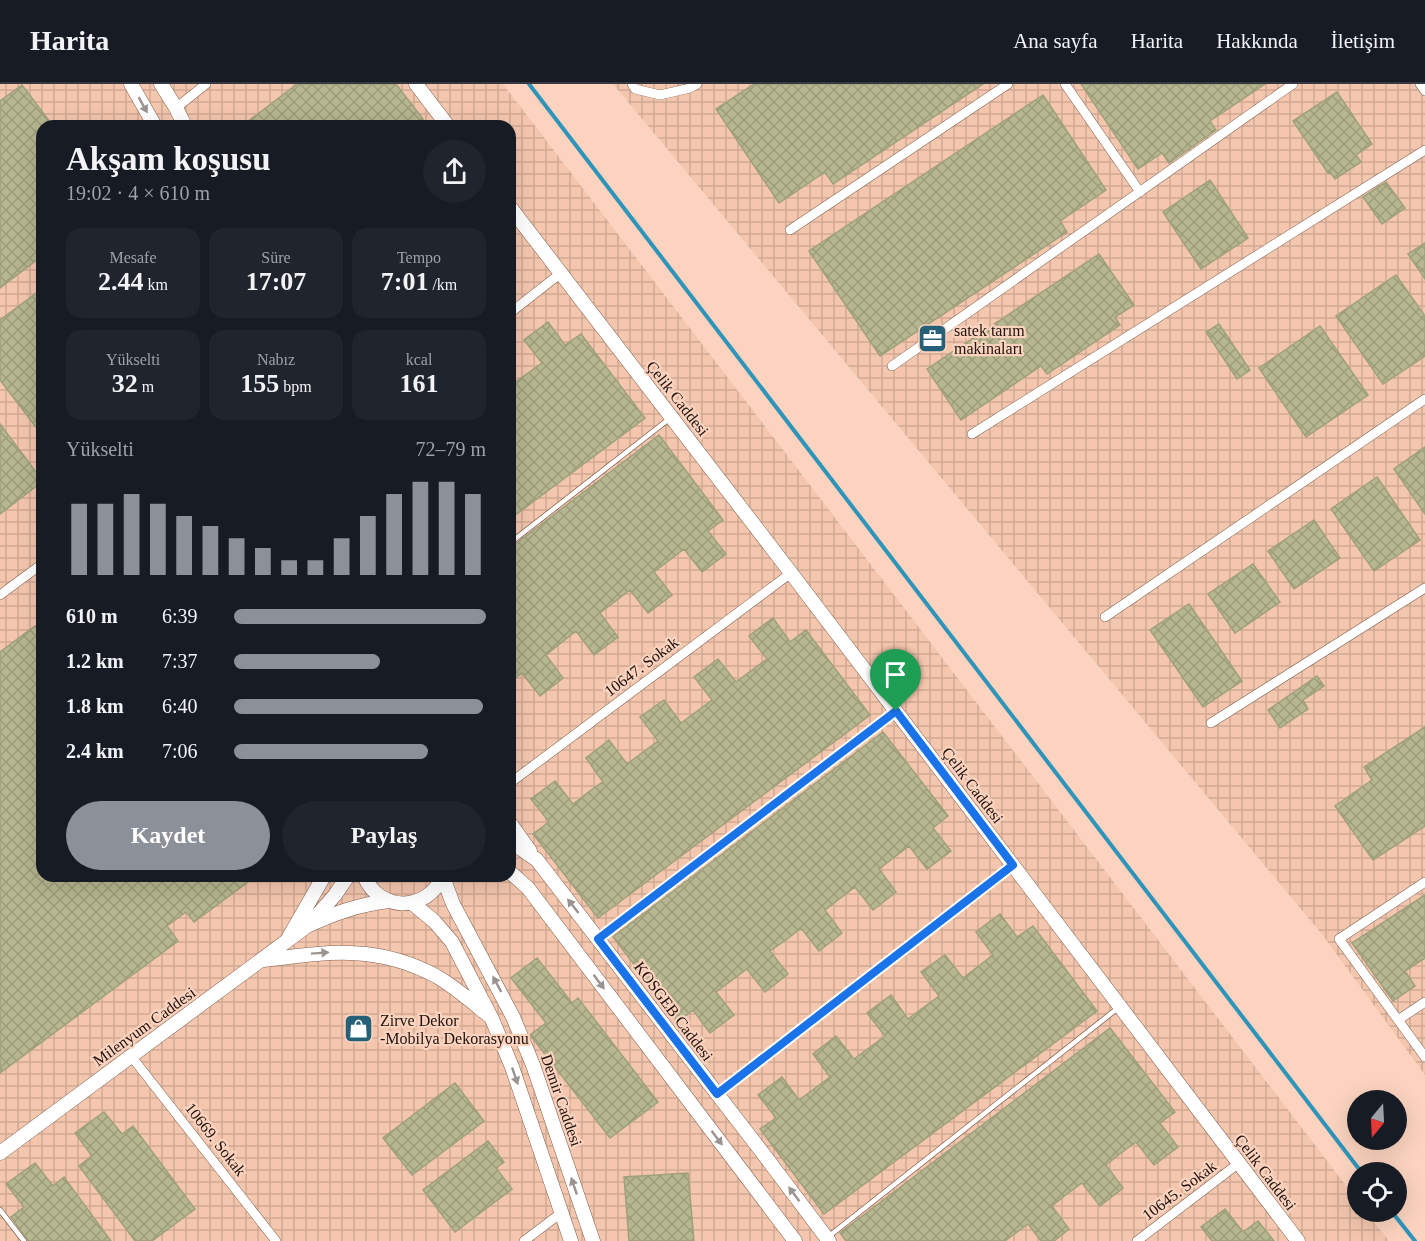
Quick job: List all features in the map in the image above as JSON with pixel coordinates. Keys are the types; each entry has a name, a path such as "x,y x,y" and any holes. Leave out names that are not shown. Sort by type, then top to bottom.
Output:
{"street":[{"path":"131,84 152,120"},
{"path":"161,84 181,120"},
{"path":"176,108 206,84"},
{"path":"416,84 439,120"},
{"path":"632,84 635,89 660,95 690,88 697,84"},
{"path":"790,230 1008,84"},
{"path":"1065,84 1140,192"},
{"path":"892,366 1293,84"},
{"path":"1420,84 1425,91"},
{"path":"972,434 1425,150"},
{"name":"Çelik Caddesi","path":"516,215 1298,1241"},
{"path":"516,308 561,273"},
{"path":"1105,617 1425,399"},
{"path":"0,595 36,568"},
{"name":"10647. Sokak","path":"516,779 791,573"},
{"path":"1211,723 1425,588"},
{"name":"KOSGEB Caddesi","path":"516,831 828,1240"},
{"name":"KOSGEB Caddesi","path":"516,846 537,860"},
{"path":"717,1094 1013,865"},
{"path":"516,877 535,897 795,1241"},
{"path":"285,943 321,882"},
{"name":"Milenyum Caddesi","path":"308,926 344,882"},
{"path":"367,882 376,894 390,902"},
{"path":"441,882 427,897 412,903 434,921 452,942 492,1019 512,1067 571,1241"},
{"name":"Demir Caddesi","path":"446,882 453,904 513,1017 536,1076 593,1241"},
{"path":"1425,882 1339,939 1425,1057"},
{"name":"Milenyum Caddesi","path":"0,1153 308,926 330,915 352,908 390,902 412,903"},
{"path":"262,960 336,952 375,954 397,959 437,977 456,989 492,1019"},
{"path":"1398,1020 1425,1002"},
{"name":"10669. Sokak","path":"131,1056 276,1241"},
{"name":"10645. Sokak","path":"1137,1241 1239,1163"},
{"path":"524,1241 561,1213"}],"lane":[{"path":"516,538 671,417"},
{"path":"598,939 896,711"},
{"path":"828,1240 1120,1007"},
{"path":"0,1210 24,1241"}],"shaded area":[{"path":"0,84 503,84 1347,1187 1347,1222 1374,1222 1389,1241 0,1241"},
{"path":"613,84 1425,84 1425,1075 1321,933"}],"building":[{"path":"297,84 396,84 423,119 422,120 250,120"},
{"path":"754,84 983,84 833,184 825,172 779,203 716,109"},
{"path":"1081,84 1265,84 1210,121 1216,130 1169,163 1162,153 1138,169"},
{"path":"22,85 48,120 36,120 36,261 0,288 0,101"},
{"path":"1337,92 1372,144 1356,155 1361,162 1335,179 1330,172 1328,173 1293,121"},
{"path":"1043,95 1106,190 1060,221 1067,232 880,356 809,251"},
{"path":"1210,180 1248,238 1201,269 1163,212"},
{"path":"1386,182 1405,208 1382,224 1363,197"},
{"path":"1425,243 1425,279 1408,254"},
{"path":"1099,254 1134,305 1115,317 1120,325 1047,374 1041,366 961,420 927,369"},
{"path":"1396,275 1425,316 1425,356 1383,384 1336,316"},
{"path":"36,293 36,427 0,380 0,320"},
{"path":"548,322 565,345 581,334 645,418 516,515 516,382 542,363 524,340"},
{"path":"1219,324 1250,370 1237,379 1206,332"},
{"path":"1320,326 1368,395 1306,437 1259,368"},
{"path":"0,424 36,472 36,487 0,514"},
{"path":"659,435 723,520 708,531 726,554 702,572 684,549 654,572 672,595 648,613 630,590 600,613 618,637 594,655 576,631 546,655 563,678 540,696 522,673 516,678 516,543"},
{"path":"1425,447 1425,514 1394,469"},
{"path":"1377,477 1420,540 1374,571 1331,509"},
{"path":"1314,520 1340,558 1294,589 1268,551"},
{"path":"1253,564 1280,602 1235,633 1208,594"},
{"path":"1189,604 1242,681 1203,707 1150,630"},
{"path":"773,618 790,642 806,630 870,715 598,918 533,834 549,822 531,799 555,781 573,804 603,782 586,758 609,740 627,764 650,747 658,741 640,717 664,700 681,723 712,700 694,677 718,659 736,682 767,659 749,636"},
{"path":"36,627 36,882 248,882 194,922 186,912 167,926 178,941 0,1073 0,652"},
{"path":"1317,676 1324,686 1303,700 1308,709 1280,728 1268,710"},
{"path":"1425,727 1425,826 1373,860 1335,806 1372,780 1364,767"},
{"path":"883,732 948,816 933,828 951,851 927,869 909,846 879,869 896,892 873,910 855,887 825,910 842,933 819,951 801,928 770,951 788,974 765,992 747,969 716,992 734,1015 710,1033 693,1010 678,1022 613,937"},
{"path":"1425,895 1425,958 1405,971 1415,986 1393,1001 1352,943"},
{"path":"1000,914 1017,937 1033,926 1097,1011 824,1214 760,1129 776,1118 758,1095 782,1077 799,1100 830,1077 813,1054 836,1036 854,1059 885,1036 867,1013 891,995 908,1019 939,996 921,972 945,955 963,978 993,955 976,932"},
{"path":"537,958 572,1003 578,998 658,1102 610,1138 530,1035 546,1023 511,978"},
{"path":"1110,1028 1175,1112 1160,1123 1178,1147 1154,1165 1136,1142 1121,1153 1106,1165 1123,1188 1100,1206 1082,1183 1052,1206 1069,1229 1054,1241 1041,1241 1028,1224 1005,1241 846,1241 840,1233"},
{"path":"455,1083 484,1121 412,1175 383,1138"},
{"path":"104,1112 122,1134 133,1126 195,1209 152,1241 135,1241 79,1166 92,1156 75,1133"},
{"path":"488,1141 504,1162 496,1168 512,1189 455,1232 423,1190"},
{"path":"35,1163 53,1186 64,1177 111,1241 28,1241 11,1217 24,1207 6,1184"},
{"path":"688,1173 694,1241 629,1241 624,1177"},
{"path":"1225,1209 1243,1232 1258,1221 1274,1241 1212,1241 1201,1227"}],"waterway":[{"path":"529,84 1354,1162"},
{"path":"1400,1222 1415,1241"}],"place":[{"name":"satek tarım makinaları","path":"933,339"},
{"name":"Zirve Dekor -Mobilya Dekorasyonu","path":"359,1029"}],"route":[{"path":"896,711 1013,865 717,1094 598,939 896,711"}]}
